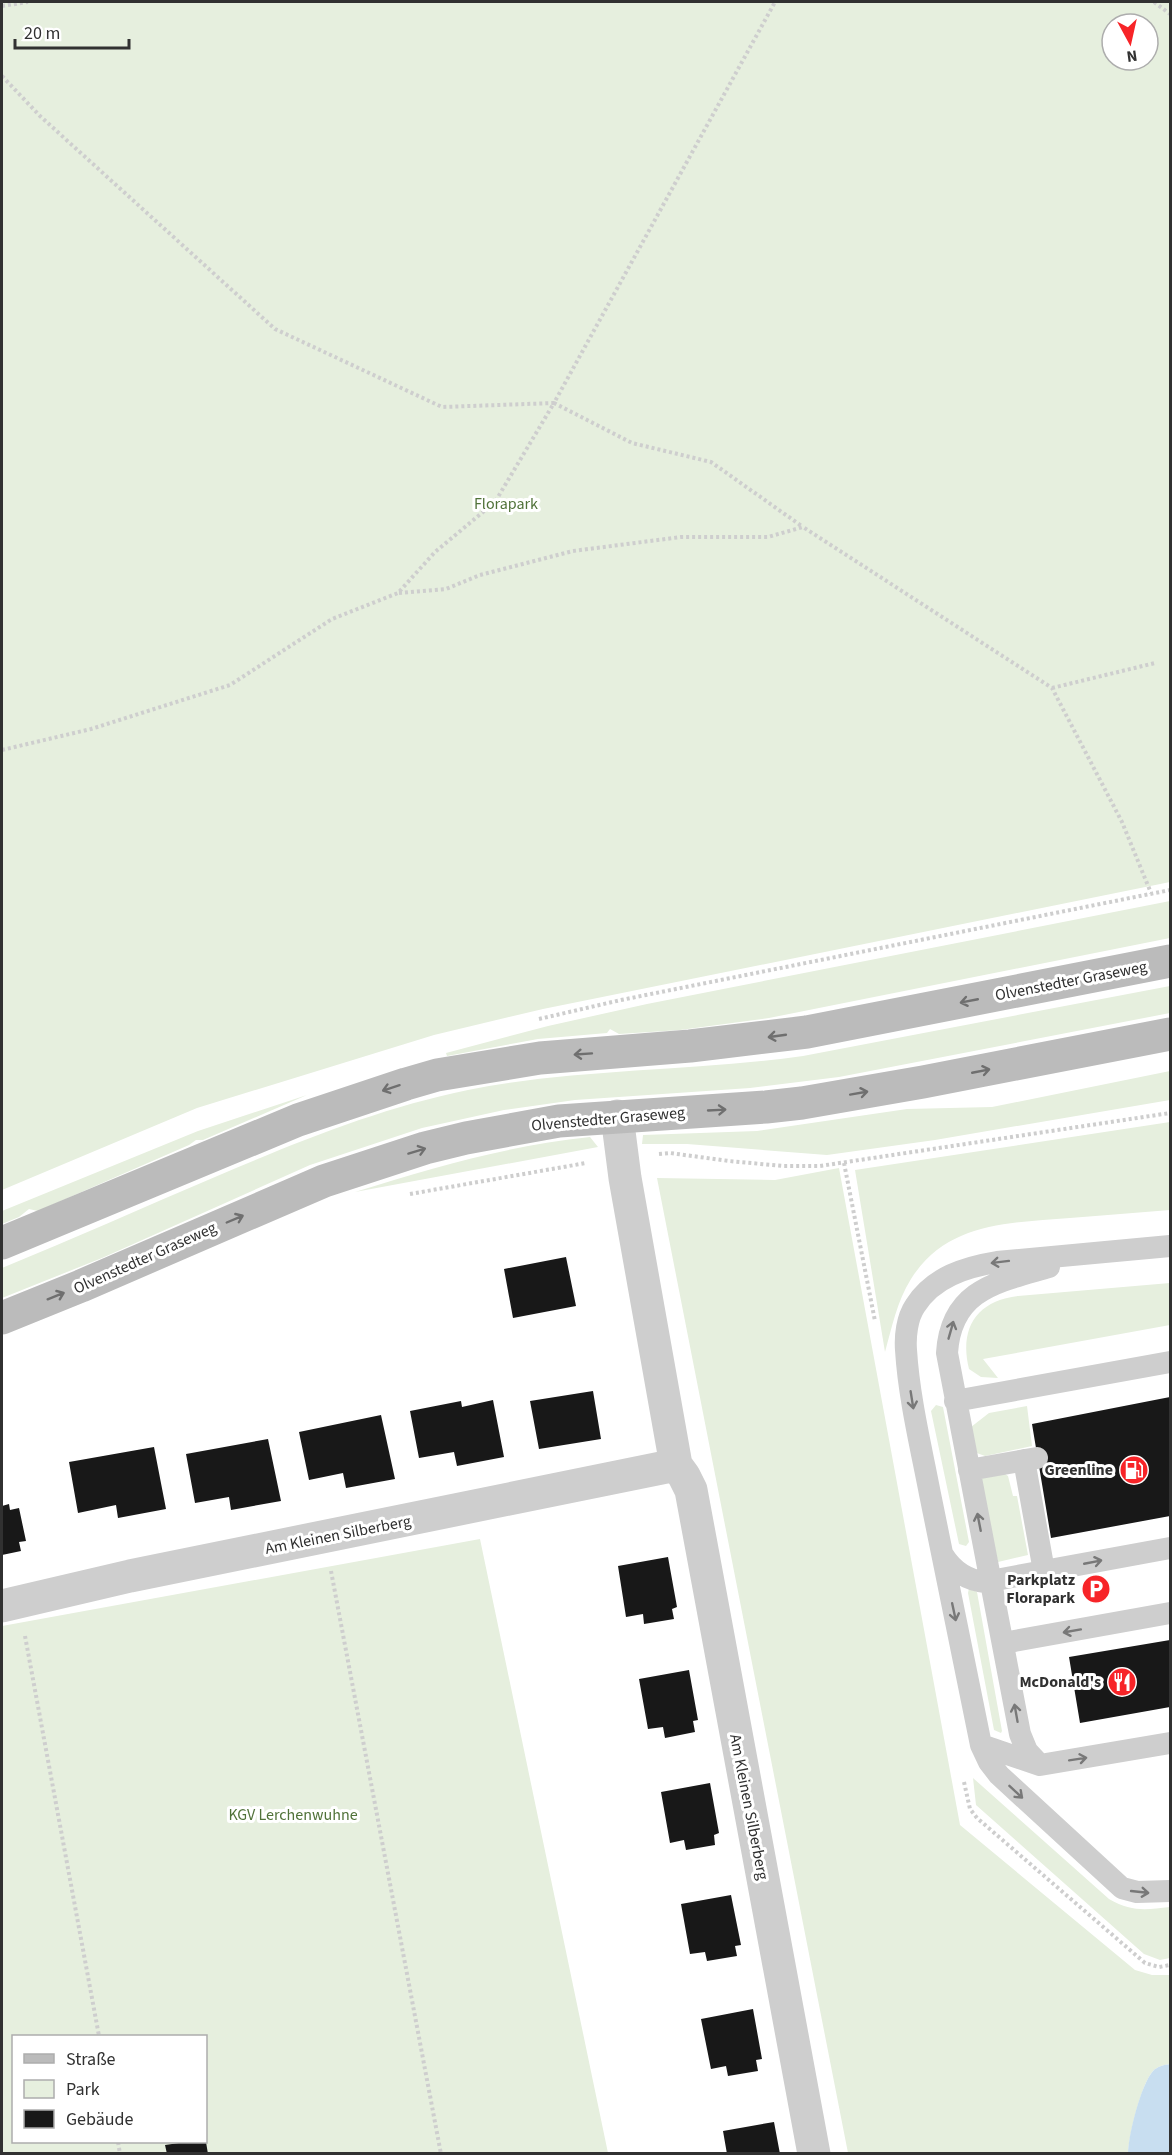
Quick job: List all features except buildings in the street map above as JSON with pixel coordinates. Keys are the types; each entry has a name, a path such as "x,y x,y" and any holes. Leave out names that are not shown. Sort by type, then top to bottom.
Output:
{"main road":[{"name":"Olvenstedter Graseweg","path":"2,1243 298,1120 406,1083 437,1075 540,1058 690,1046 807,1032 1170,961"},
{"name":"Olvenstedter Graseweg","path":"2,1318 324,1181 425,1148 507,1129 559,1120 766,1107 811,1101 923,1082 1170,1034"}],"street":[{"name":"Am Kleinen Silberberg","path":"616,1116 676,1465 691,1490 814,2154"},
{"name":"Am Kleinen Silberberg","path":"13,1617 130,1576 676,1465"}],"lane":[{"path":"1170,1246 975,1266 954,1272 938,1282 915,1305 907,1331 908,1368 913,1408 981,1745 989,1762 999,1775 1122,1888 1143,1893 1170,1891"},
{"path":"1040,1765 1027,1751 1020,1734 955,1401 949,1366 948,1341 954,1320 966,1302 991,1287 1009,1279 1100,1252"},
{"path":"955,1401 1170,1362"},
{"path":"969,1470 1030,1459 1040,1515 1044,1571"},
{"path":"942,1553 958,1572 975,1580 991,1581 1170,1548"},
{"path":"1003,1643 1170,1613"},
{"path":"981,1745 1040,1765 1170,1743"}],"path":[{"path":"2,6 28,2"},
{"path":"398,593 435,552 495,502 554,404 775,2"},
{"path":"1154,2 1170,14"},
{"path":"2,76 40,116 275,329 442,407 554,404 632,443 711,462 803,527 1052,688 1122,822 1152,894"},
{"path":"2,750 91,729 230,685 332,620 398,593 446,589 480,575 573,551 681,537 768,537 803,527"},
{"path":"1052,688 1155,663"},
{"path":"657,1154 670,1153 783,1166 820,1166 1170,1113"},
{"path":"409,1194 596,1161"},
{"path":"325,1538 441,2154"},
{"path":"13,1617 99,2035"}],"green space":[{"name":"Florapark","path":"2,2 1170,2 1170,882 543,1009 434,1035 197,1108 2,1190"},
{"path":"1170,901 1170,938 769,1018 680,1030 619,1034 610,1029 607,1033 538,1039 447,1056 446,1053 548,1026 647,1004"},
{"path":"1170,986 1170,1013 839,1077 750,1088 575,1100 504,1110 422,1128 310,1165 102,1258 2,1298 2,1268 308,1139 371,1116 435,1097 509,1083 551,1078 803,1056"},
{"path":"1170,1071 1170,1100 935,1140 827,1155 687,1144 642,1144 643,1135 757,1131 907,1109 992,1107"},
{"path":"307,1095 203,1140 196,1140 38,1211 29,1209 19,1217 2,1224 2,1211 198,1131"},
{"path":"1170,1122 1170,1210 1003,1224 961,1236 943,1246 926,1260 911,1279 898,1305 885,1352 855,1170"},
{"path":"590,1137 598,1147 355,1192 471,1158"},
{"path":"839,1168 960,1825 1135,1970 1152,1975 1170,1975 1170,2064 1153,2071 1144,2087 1136,2110 1128,2153 848,2153 657,1178 775,1180"},
{"path":"1170,1283 1170,1325 983,1359 998,1378 981,1377 969,1369 967,1341 969,1330 974,1319 991,1304 1018,1296"},
{"path":"936,1405 943,1407 969,1542 966,1546 959,1544 931,1411"},
{"path":"1027,1406 1032,1446 985,1456 974,1452 971,1427 989,1413"},
{"path":"1005,1474 1008,1476 1013,1496 1017,1496 1028,1555 998,1562 978,1479"},
{"name":"KGV Lerchenwuhne","path":"480,1539 608,2153 2,2154 2,1626"},
{"path":"969,1588 977,1592 1001,1733 994,1730 968,1593"},
{"path":"973,1778 1109,1899 1139,1909 1170,1907 1170,1958 1160,1960 1144,1954 976,1805"}],"water":[{"path":"1170,2064 1170,2153 1128,2153 1133,2123 1148,2078 1155,2069"}],"place":[{"name":"Greenline","path":"1134,1470"},
{"name":"Parkplatz Florapark","path":"1096,1589"},
{"name":"McDonald's","path":"1122,1682"}]}
